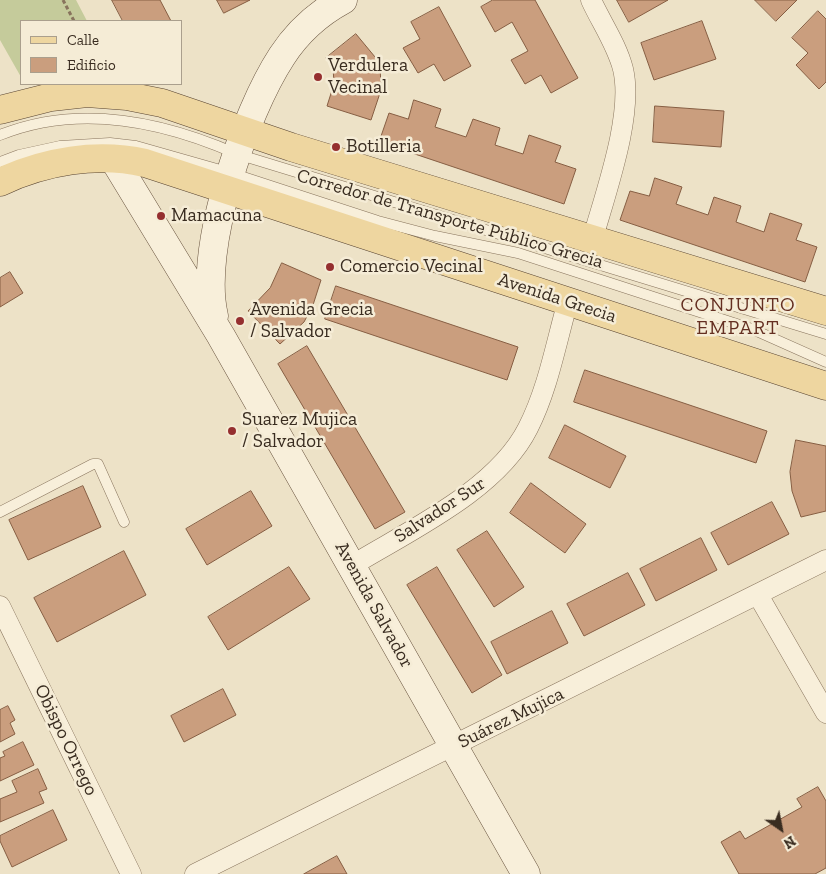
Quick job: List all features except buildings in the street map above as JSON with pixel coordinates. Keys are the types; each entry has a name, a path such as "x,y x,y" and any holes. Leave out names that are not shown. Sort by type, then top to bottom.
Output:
{"main road":[{"name":"Avenida Salvador","path":"221,336 214,317 209,282 213,246 235,162 258,98 282,55 311,22 343,0"},
{"name":"Avenida Grecia","path":"0,110 50,97 113,94 162,103 235,162 568,301 826,386"},
{"name":"Avenida Grecia","path":"0,182 47,166 94,158 145,162 235,162 592,241 826,311"},
{"name":"Avenida Salvador","path":"113,158 221,336 526,874"}],"street":[{"path":"591,0 620,60 626,88 626,110 622,130 592,241"},
{"name":"Salvador Sur","path":"352,566 476,488 504,463 528,428 538,406 568,301"},
{"name":"Suárez Mujica","path":"195,874 454,747 826,560"},
{"path":"758,595 826,714"},
{"name":"Obispo Orrego","path":"0,606 131,874"}],"lane":[{"name":"Corredor de Transporte Público Grecia","path":"0,135 44,122 84,118 113,118 163,127 208,141 235,162 378,221 435,236 518,253 752,329 826,362"},
{"name":"Corredor de Transporte Público Grecia","path":"0,162 19,155 60,146 110,143 235,162 826,334"},
{"path":"0,512 93,464 98,464 124,522"}],"path":[{"path":"63,0 73,20"}],"green space":[{"path":"0,0 76,0 86,20 20,20 20,75 0,40"}],"place":[{"name":"Verdulera Vecinal","path":"318,77"},
{"name":"Botilleria","path":"336,147"},
{"name":"Mamacuna","path":"161,216"},
{"name":"Comercio Vecinal","path":"330,267"},
{"name":"Avenida Grecia / Salvador","path":"240,321"},
{"name":"Suarez Mujica / Salvador","path":"232,431"}],"district":[{"name":"CONJUNTO EMPART","path":"738,316"}]}
